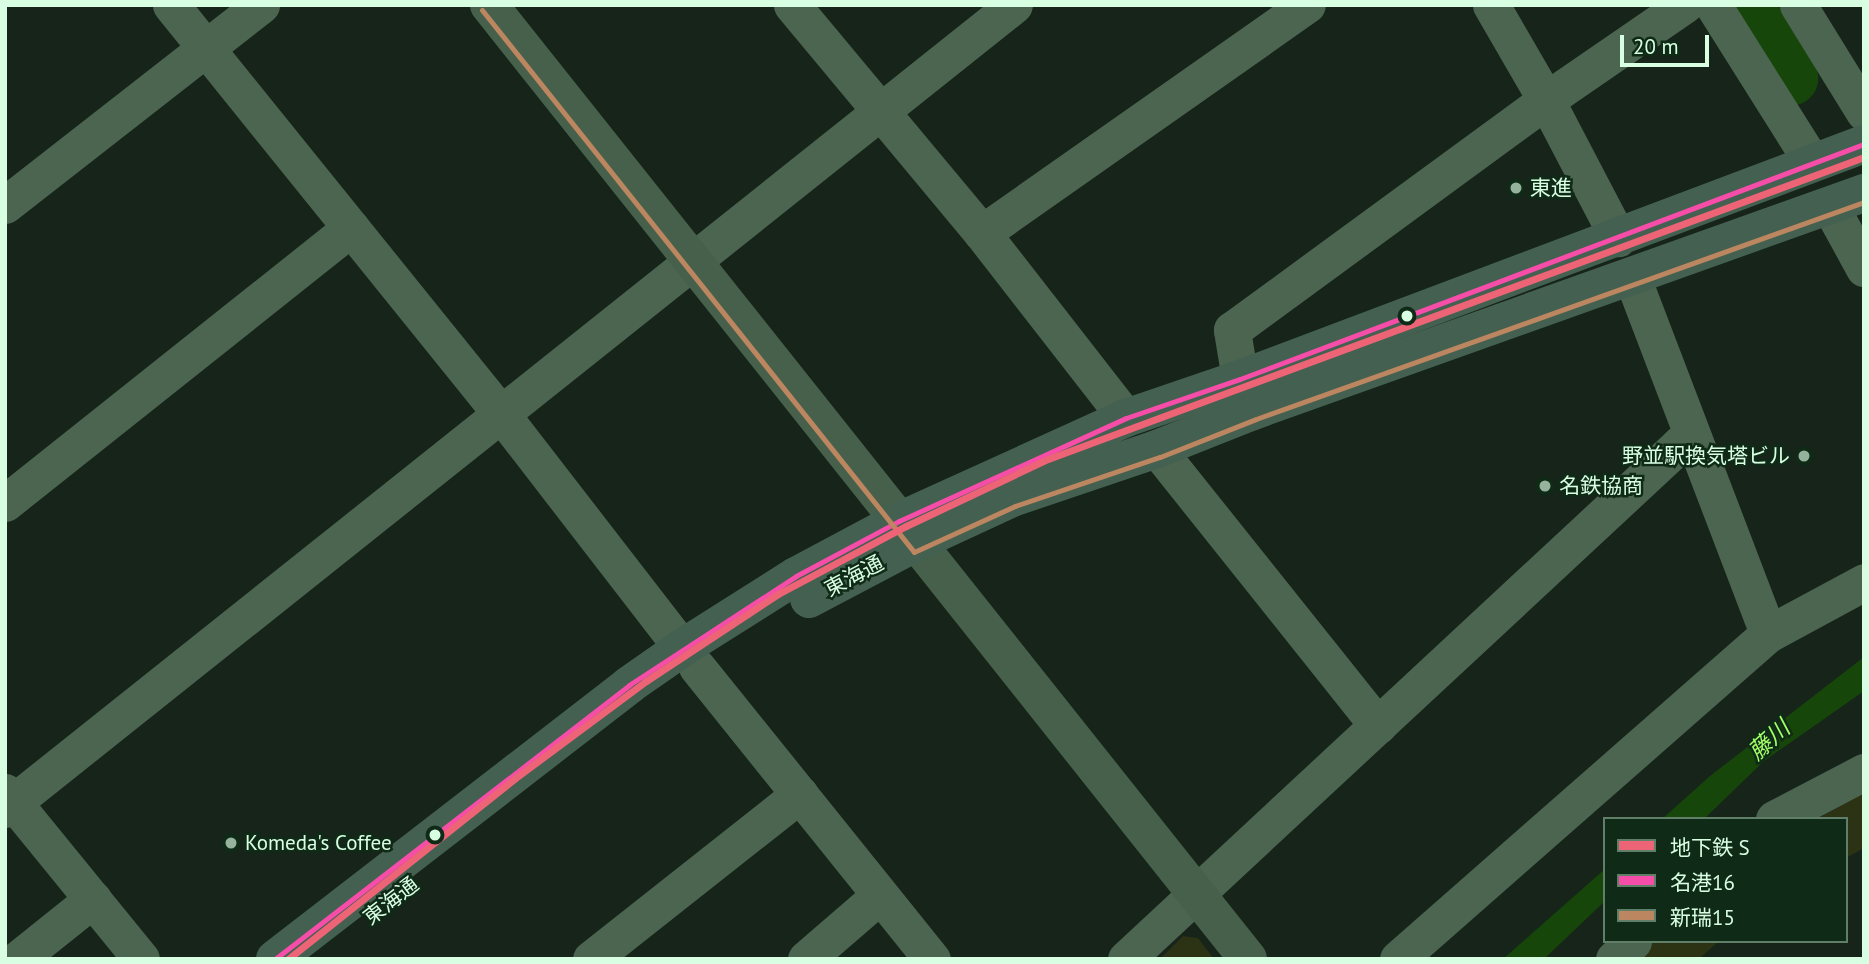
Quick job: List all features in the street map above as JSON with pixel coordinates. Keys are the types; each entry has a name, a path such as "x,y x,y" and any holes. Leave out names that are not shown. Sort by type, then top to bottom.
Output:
{"main road":[{"name":"東海通","path":"275,959 689,657 809,599 907,532 1126,418 1240,379 1864,144"},
{"name":"東海通","path":"907,532 1157,449 1253,411 1847,199"},
{"name":"東海通","path":"317,959 689,657"}],"street":[{"path":"171,5 502,415 689,657 932,959"},
{"path":"5,205 261,5"},
{"path":"489,5 1248,959"},
{"path":"792,5 982,233 1126,418"},
{"path":"141,959 8,801 502,415 1014,5"},
{"path":"982,233 1307,5"},
{"path":"1491,5 1546,100 1618,238"},
{"path":"1240,379 1232,330 1546,100 1684,5"},
{"path":"1713,5 1812,162"},
{"path":"1798,5 1864,112"},
{"path":"1847,199 1864,268"},
{"path":"5,503 351,228"},
{"path":"1632,276 1691,439 1768,634"},
{"path":"1126,959 1680,444 1691,439"},
{"path":"1157,449 1378,726"},
{"path":"1398,959 1768,634 1864,582"},
{"path":"1778,817 1864,772"},
{"path":"591,959 800,794"},
{"path":"806,959 879,896"},
{"path":"18,959 93,899"},
{"path":"1614,959 1631,943"}],"shaded area":[{"path":"1854,794 1864,796 1864,848 1848,857 1848,817 1804,817"},
{"path":"1183,936 1198,938 1214,959 1160,959"},
{"path":"1652,943 1717,943 1699,959 1635,959"}],"water":[{"name":"藤川","path":"1864,657 1864,691 1764,761 1706,817 1664,817 1710,776"},
{"path":"1603,871 1603,903 1544,959 1503,959"}],"waterway":[{"path":"1750,11 1791,78"}],"metro line":[{"name":"S","path":"288,959 514,779 646,681 778,594 906,526 1048,459 1864,157"}],"transit line":[{"name":"新瑞15","path":"482,10 914,552 1015,506 1160,457 1256,419 1864,202"},
{"name":"名港16","path":"275,959 629,685 796,576 899,521 1126,418 1240,379 1864,144"}],"place":[{"name":"東進","path":"1516,188"},
{"name":"野並駅換気塔ビル","path":"1804,456"},
{"name":"名鉄協商","path":"1545,486"},
{"name":"Komeda's Coffee","path":"231,843"}]}
